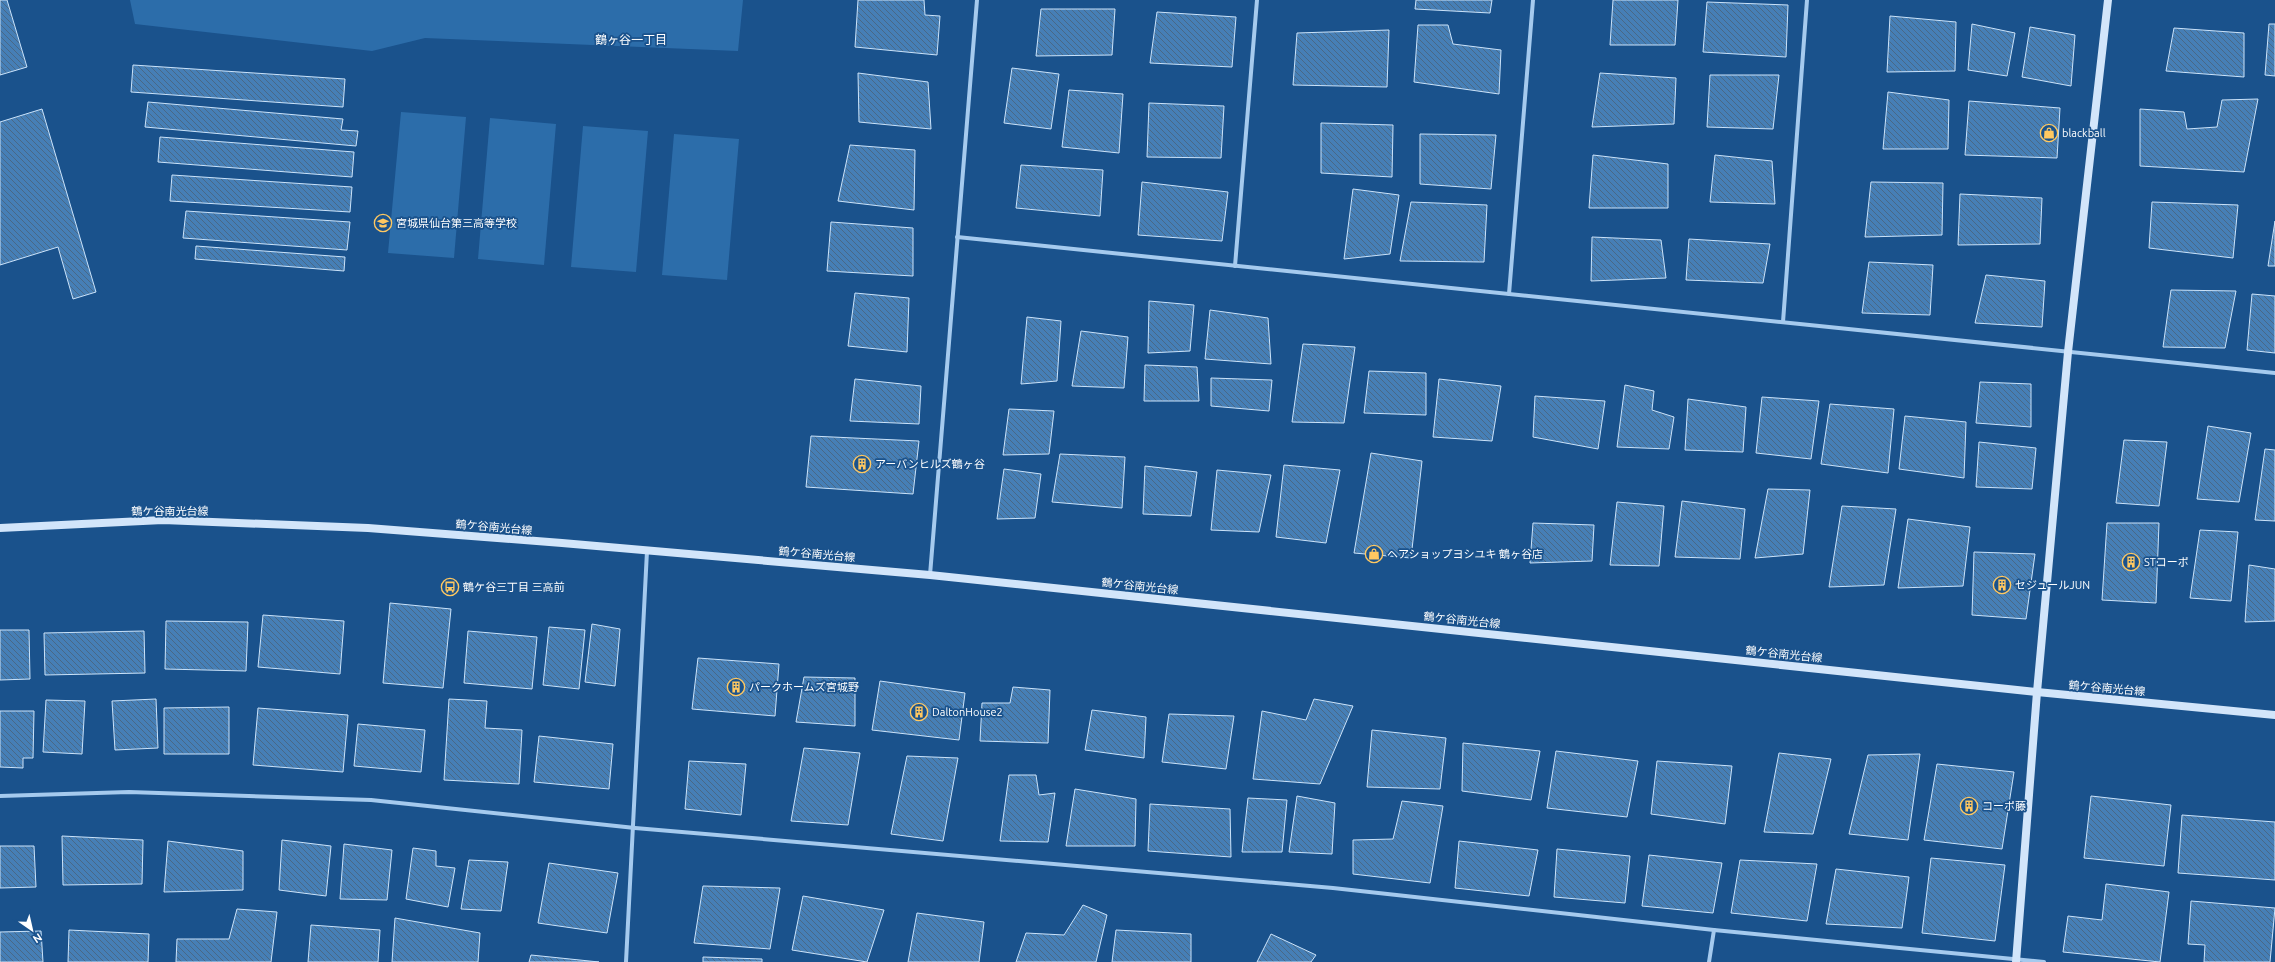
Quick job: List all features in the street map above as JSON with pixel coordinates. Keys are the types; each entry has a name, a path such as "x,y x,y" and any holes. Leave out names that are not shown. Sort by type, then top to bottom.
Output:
{"street":[{"path":"930,575 977,0"},
{"path":"1235,266 1257,0"},
{"path":"1509,294 1533,0"},
{"path":"1783,322 1807,0"},
{"path":"2016,960 2037,692 2068,352 2108,0"},
{"path":"958,237 2275,373"},
{"name":"鶴ケ谷南光台線","path":"0,528 164,520 368,528 930,575 2037,692 2275,715"},
{"path":"626,962 635,828 647,551"},
{"path":"0,796 129,792 372,800 635,828 1333,888 1714,930 2044,962"},
{"path":"1709,962 1714,930"}],"shaded area":[{"path":"130,0 743,0 738,51 425,38 372,51 135,24"},
{"path":"401,112 466,117 454,258 388,253"},
{"path":"490,118 556,124 544,265 478,259"},
{"path":"583,126 648,131 636,272 571,267"},
{"path":"674,134 739,139 727,280 662,275"}],"building":[{"path":"0,0 7,0 27,67 0,75"},
{"path":"858,0 924,0 925,15 940,16 937,55 855,47"},
{"path":"1416,0 1492,0 1490,13 1415,9"},
{"path":"1613,0 1678,0 1675,45 1610,45"},
{"path":"1707,2 1788,5 1786,57 1703,52"},
{"path":"1041,9 1115,9 1112,55 1036,56"},
{"path":"1157,12 1236,17 1232,67 1150,63"},
{"path":"1890,16 1956,22 1955,71 1887,72"},
{"path":"1972,24 2015,33 2007,76 1968,70"},
{"path":"2269,24 2275,24 2275,76 2265,75"},
{"path":"1418,25 1448,25 1453,44 1501,50 1499,94 1414,82"},
{"path":"2030,27 2075,35 2071,86 2022,77"},
{"path":"2174,28 2244,33 2244,77 2166,71"},
{"path":"1389,30 1387,87 1293,85 1297,33"},
{"path":"133,65 345,79 343,107 131,92"},
{"path":"1012,68 1059,74 1051,129 1004,123"},
{"path":"858,73 928,82 931,129 859,122"},
{"path":"1600,73 1676,78 1674,124 1592,127"},
{"path":"1710,75 1779,75 1773,129 1707,127"},
{"path":"1069,90 1123,94 1119,153 1062,147"},
{"path":"1888,92 1949,100 1948,149 1883,149"},
{"path":"2258,99 2244,172 2140,166 2140,109 2184,112 2187,129 2217,127 2222,100"},
{"path":"1969,101 2060,108 2057,158 1965,155"},
{"path":"148,102 343,119 341,130 358,131 356,146 145,127"},
{"path":"1149,103 1224,106 1221,158 1147,157"},
{"path":"42,109 96,292 73,299 58,247 0,265 0,122"},
{"path":"1321,123 1393,125 1392,177 1321,173"},
{"path":"1420,134 1496,135 1491,189 1420,184"},
{"path":"160,137 354,152 352,177 158,162"},
{"path":"850,145 915,150 914,210 838,201"},
{"path":"1593,155 1668,164 1668,208 1589,208"},
{"path":"1715,155 1772,161 1775,204 1710,202"},
{"path":"1021,165 1103,170 1100,216 1016,208"},
{"path":"172,175 352,187 350,212 170,201"},
{"path":"1142,182 1228,192 1222,241 1138,235"},
{"path":"1871,182 1943,183 1942,235 1865,237"},
{"path":"1353,189 1399,195 1390,254 1344,259"},
{"path":"1960,194 2042,198 2040,244 1958,245"},
{"path":"1411,202 1487,205 1484,262 1400,261"},
{"path":"2152,202 2238,205 2233,258 2149,248"},
{"path":"186,211 350,222 347,250 183,238"},
{"path":"2275,221 2275,266 2268,266"},
{"path":"831,222 913,228 913,276 827,271"},
{"path":"1592,237 1661,240 1666,278 1591,281"},
{"path":"1689,239 1770,244 1763,283 1686,280"},
{"path":"196,246 345,257 344,271 195,259"},
{"path":"1869,262 1933,265 1930,315 1862,313"},
{"path":"1986,275 2045,281 2042,327 1975,323"},
{"path":"2171,290 2236,291 2225,348 2163,347"},
{"path":"855,293 909,298 907,352 848,346"},
{"path":"2252,294 2275,296 2275,353 2247,350"},
{"path":"1149,301 1194,305 1190,351 1148,353"},
{"path":"1210,310 1268,318 1271,364 1205,359"},
{"path":"1027,317 1061,321 1057,381 1021,384"},
{"path":"1081,331 1128,337 1124,388 1072,386"},
{"path":"1303,344 1355,347 1344,423 1292,422"},
{"path":"1145,365 1197,367 1199,401 1144,401"},
{"path":"1369,371 1426,373 1426,415 1364,413"},
{"path":"1211,378 1272,380 1269,411 1211,406"},
{"path":"855,379 921,386 919,424 850,421"},
{"path":"1439,379 1501,386 1492,441 1433,437"},
{"path":"1980,382 2031,384 2031,427 1976,423"},
{"path":"1625,385 1654,391 1652,410 1674,417 1669,449 1617,447"},
{"path":"1535,396 1605,401 1598,449 1533,437"},
{"path":"1762,397 1819,401 1811,459 1756,453"},
{"path":"1688,399 1746,407 1743,452 1685,450"},
{"path":"1830,404 1894,409 1888,473 1821,464"},
{"path":"1009,409 1054,411 1049,454 1003,455"},
{"path":"1905,416 1966,422 1964,478 1899,469"},
{"path":"2208,426 2251,433 2239,502 2197,499"},
{"name":"アーバンヒルズ鶴ヶ谷","path":"811,436 919,441 913,494 806,487"},
{"path":"2124,440 2167,442 2159,506 2116,503"},
{"path":"1979,442 2036,448 2032,489 1976,487"},
{"path":"2265,449 2275,450 2275,521 2255,520"},
{"path":"1371,453 1422,461 1411,558 1354,553"},
{"path":"1060,454 1125,457 1122,508 1052,502"},
{"path":"1284,465 1340,470 1326,543 1276,537"},
{"path":"1145,466 1197,472 1191,516 1143,514"},
{"path":"1004,469 1041,474 1035,518 997,519"},
{"path":"1217,470 1271,475 1259,532 1211,530"},
{"path":"1768,489 1810,490 1803,554 1755,558"},
{"path":"1682,501 1745,509 1740,559 1675,557"},
{"path":"1617,502 1664,506 1659,566 1610,565"},
{"path":"1842,506 1896,509 1884,585 1829,587"},
{"path":"1908,519 1970,527 1963,586 1898,588"},
{"path":"1533,523 1594,525 1592,561 1530,563"},
{"name":"STコーポ","path":"2107,523 2159,523 2156,603 2102,600"},
{"path":"2200,530 2238,532 2231,601 2190,598"},
{"name":"セジュールJUN","path":"1974,552 2035,554 2026,619 1972,615"},
{"path":"2249,565 2275,569 2275,621 2245,622"},
{"path":"390,603 451,609 443,688 383,683"},
{"path":"263,615 344,621 340,674 258,667"},
{"path":"166,621 248,622 246,671 165,669"},
{"path":"592,624 620,629 615,686 585,682"},
{"path":"549,627 585,630 579,689 543,685"},
{"path":"0,630 29,630 30,679 0,680"},
{"path":"144,631 145,673 45,675 44,633"},
{"path":"468,631 537,637 532,689 464,683"},
{"name":"パークホームズ宮城野","path":"698,658 779,664 775,716 692,709"},
{"path":"804,677 855,678 855,726 796,722"},
{"name":"DaltonHouse2","path":"880,681 965,693 959,740 872,730"},
{"path":"1013,687 1050,690 1048,743 980,741 982,703 1010,703"},
{"path":"156,699 158,748 115,750 112,701"},
{"path":"449,699 487,701 485,728 522,730 519,784 444,780"},
{"path":"1314,699 1353,706 1320,784 1253,779 1262,711 1306,720"},
{"path":"46,700 85,701 82,754 43,752"},
{"path":"229,707 229,754 164,754 164,708"},
{"path":"258,708 348,715 343,772 253,765"},
{"path":"1092,710 1146,717 1144,758 1085,750"},
{"path":"0,711 34,711 33,758 23,758 23,768 0,767"},
{"path":"1169,714 1234,716 1226,769 1162,762"},
{"path":"358,724 425,730 421,772 354,766"},
{"path":"1372,730 1446,738 1440,789 1367,787"},
{"path":"539,736 613,744 609,789 534,782"},
{"path":"1463,743 1540,751 1531,800 1462,791"},
{"path":"804,748 860,753 848,825 791,821"},
{"path":"1556,751 1638,761 1627,817 1547,808"},
{"path":"1779,753 1831,759 1813,834 1764,832"},
{"path":"1920,754 1908,840 1849,834 1868,755"},
{"path":"907,756 958,758 943,841 891,834"},
{"path":"689,761 746,764 741,815 685,809"},
{"path":"1657,761 1732,766 1725,824 1651,814"},
{"name":"コーポ藤","path":"1937,764 2014,772 2002,849 1924,840"},
{"path":"1009,775 1036,775 1039,795 1055,793 1048,842 1000,841"},
{"path":"1075,789 1136,799 1135,846 1066,846"},
{"path":"1297,796 1335,803 1332,854 1289,852"},
{"path":"2091,796 2171,805 2164,866 2084,858"},
{"path":"1248,798 1287,800 1282,852 1242,852"},
{"path":"1402,801 1443,806 1430,883 1353,874 1353,840 1393,839"},
{"path":"1150,804 1230,809 1231,857 1148,851"},
{"path":"2182,815 2275,822 2275,880 2178,873"},
{"path":"62,836 143,840 142,884 63,885"},
{"path":"282,840 331,846 326,896 279,890"},
{"path":"168,841 243,851 243,890 164,892"},
{"path":"1459,841 1538,850 1529,896 1455,888"},
{"path":"344,844 392,850 387,900 340,899"},
{"path":"0,846 34,846 36,887 0,888"},
{"path":"413,848 436,851 436,866 455,868 448,907 406,899"},
{"path":"1557,849 1630,856 1625,903 1554,897"},
{"path":"1649,855 1722,863 1713,913 1642,906"},
{"path":"1931,858 2005,865 1995,941 1922,933"},
{"path":"469,860 508,862 501,911 461,909"},
{"path":"1740,860 1817,864 1807,921 1731,913"},
{"path":"549,863 618,873 607,933 538,923"},
{"path":"1836,869 1909,877 1902,928 1826,924"},
{"path":"2106,884 2169,892 2160,962 2063,952 2068,916 2102,920"},
{"path":"703,886 780,888 770,949 694,943"},
{"path":"803,896 884,910 867,962 792,950"},
{"path":"2191,901 2275,908 2270,962 2204,962 2205,945 2188,944"},
{"path":"1083,905 1107,915 1096,962 1016,962 1026,933 1064,935"},
{"path":"237,909 277,912 271,962 176,962 177,939 229,939"},
{"path":"917,913 984,922 979,962 908,962"},
{"path":"395,918 480,933 478,962 392,962"},
{"path":"311,925 380,930 378,962 308,962"},
{"path":"69,930 149,934 148,962 68,962"},
{"path":"1116,930 1191,934 1191,962 1112,962"},
{"path":"41,931 43,962 0,962 0,932"},
{"path":"1271,934 1316,955 1311,962 1257,962"},
{"path":"531,955 599,962 529,962"},
{"path":"703,957 762,959 762,962 703,962"}],"place":[{"name":"blackball","path":"2049,133"},
{"name":"宮城県仙台第三高等学校","path":"383,223"},
{"name":"アーバンヒルズ鶴ヶ谷","path":"862,464"},
{"name":"ヘアショップヨシユキ 鶴ヶ谷店","path":"1374,554"},
{"name":"STコーポ","path":"2131,562"},
{"name":"セジュールJUN","path":"2002,585"},
{"name":"鶴ケ谷三丁目 三高前","path":"450,587"},
{"name":"パークホームズ宮城野","path":"736,687"},
{"name":"DaltonHouse2","path":"919,712"},
{"name":"コーポ藤","path":"1969,806"}],"district":[{"name":"鶴ヶ谷一丁目","path":"631,39"}]}
